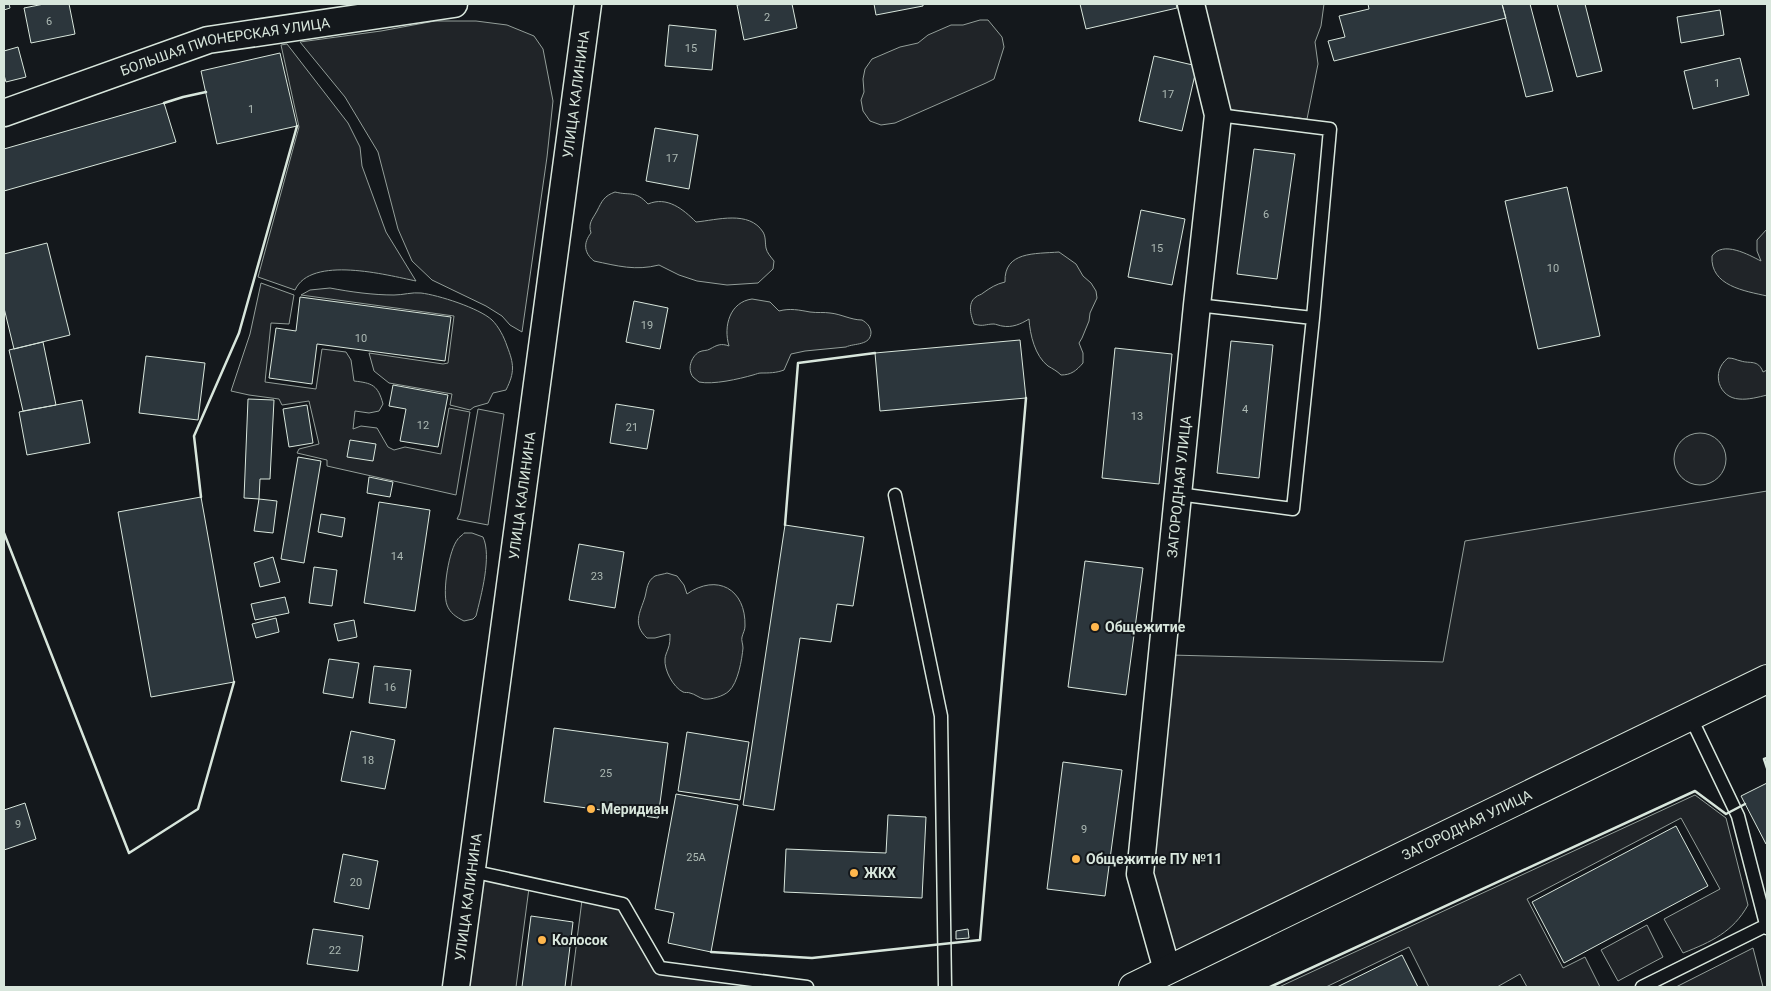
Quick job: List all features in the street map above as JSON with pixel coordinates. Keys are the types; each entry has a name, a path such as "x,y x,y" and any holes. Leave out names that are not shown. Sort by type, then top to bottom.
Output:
{"highway":[{"name":"ЗАГОРОДНАЯ УЛИЦА","path":"1133,987 1767,679"}],"street":[{"name":"БОЛЬШАЯ ПИОНЕРСКАЯ УЛИЦА","path":"4,113 208,40 454,4"},
{"name":"УЛИЦА КАЛИНИНА","path":"456,987 588,4"},
{"name":"ЗАГОРОДНАЯ УЛИЦА","path":"1167,970 1140,874 1218,115 1191,4"}],"lane":[{"path":"1178,494 1293,509 1330,129 1218,115"},
{"path":"1197,305 1313,318"},
{"path":"895,495 941,716 945,987"},
{"path":"1642,987 1767,926 1738,816 1690,716"},
{"path":"471,871 622,904 660,968 807,987"}],"shaded area":[{"path":"1197,4 1324,4 1321,26 1315,42 1318,64 1307,119 1223,109"},
{"path":"980,20 988,20 1002,37 1004,47 994,79 895,123 881,125 870,121 863,111 861,100 864,92 863,79 865,69 872,59 900,47 918,43 928,35 951,25 963,25"},
{"path":"435,21 476,21 507,25 534,36 543,49 553,101 547,157 522,332 486,306 432,280 412,261 398,229 378,152 345,97 300,42 381,31"},
{"path":"287,44 348,123 360,147 362,166 386,232 416,281 369,272 333,270 317,273 304,279 295,290 258,277 299,127 281,45"},
{"path":"615,192 636,195 648,204 662,202 674,205 696,222 723,218 750,221 757,225 764,234 767,250 774,261 773,269 758,283 727,285 697,281 659,265 634,268 594,261 588,255 586,248 587,240 591,233 590,224 604,199"},
{"path":"1767,229 1767,296 1739,289 1723,281 1713,266 1712,256 1717,251 1729,249 1736,250 1761,261 1757,251 1757,240"},
{"path":"1059,252 1076,264 1083,276 1096,291 1097,298 1079,343 1083,353 1083,363 1073,372 1061,375 1043,362 1040,357 1032,338 1029,319 1013,326 977,325 974,324 970,310 971,303 977,296 993,286 1005,282 1006,272 1015,259 1031,254"},
{"path":"261,283 294,295 289,324 271,323 265,382 316,389 322,349 346,352 351,360 354,381 373,386 379,393 383,404 379,411 369,413 355,411 353,429 361,426 377,428 388,447 394,450 405,447 441,454 449,408 470,412 456,495 327,466 327,460 297,453 299,449 319,444 309,401 282,405 279,399 231,391 250,334"},
{"path":"330,288 378,294 428,294 448,299 486,315 501,332 511,358 512,373 506,390 493,393 488,403 470,410 450,405 452,394 389,383 374,371 369,353 443,364 448,363 454,316 301,295 310,290"},
{"path":"752,299 770,302 779,311 791,309 828,313 862,320 870,328 870,336 865,342 846,347 791,354 784,370 781,371 759,373 719,382 699,382 693,377 690,370 694,357 699,352 717,346 729,346 727,331 730,316 738,305"},
{"path":"1728,358 1759,365 1763,372 1767,370 1767,395 1742,399 1732,398 1726,394 1719,383 1718,377 1722,364"},
{"path":"478,409 504,414 488,525 457,519 460,513"},
{"path":"1695,433 1705,433 1714,437 1722,445 1726,459 1722,473 1714,481 1705,485 1695,485 1686,481 1678,473 1674,464 1674,454 1678,445 1686,437"},
{"path":"1767,491 1767,674 1171,963 1145,874 1170,655 1443,662 1465,541"},
{"path":"464,533 472,533 483,537 486,565 476,616 473,619 464,621 448,608 445,591 447,571 452,552 458,538"},
{"path":"667,573 677,576 684,585 687,594 698,588 719,585 728,588 741,602 745,629 742,638 741,664 732,687 721,696 704,699 679,690 670,678 665,663 670,643 670,634 647,638 642,633 638,618 649,583 655,576"},
{"path":"1695,795 1726,818 1748,905 1728,929 1703,945 1683,953 1664,919 1720,889 1681,818 1527,899 1563,968 1585,957 1600,987 1527,987 1520,974 1497,987 1429,987 1409,947 1326,987 1279,987"},
{"path":"476,878 529,888 516,987 461,987"},
{"path":"582,900 618,908 655,970 777,987 571,987"},
{"path":"1647,925 1663,957 1618,981 1601,950"},
{"path":"1753,948 1763,987 1676,987"}],"building":[{"path":"4,4 9,4 10,8 4,10"},
{"path":"44,4 69,4 75,34 31,43 24,8"},
{"path":"792,4 797,28 744,40 737,5"},
{"path":"874,4 923,4 923,6 876,15"},
{"path":"1080,4 1176,4 1177,8 1086,29"},
{"path":"1368,4 1502,4 1506,18 1334,61 1328,41 1345,37 1339,16 1369,9"},
{"path":"1502,4 1530,4 1553,91 1526,97"},
{"path":"1557,4 1585,4 1602,71 1577,77"},
{"path":"1720,10 1724,35 1681,43 1677,17"},
{"path":"669,25 716,30 712,70 665,66"},
{"path":"18,47 26,77 6,82 4,75 4,51"},
{"path":"280,53 297,126 217,144 201,71"},
{"path":"1154,56 1197,66 1182,131 1139,121"},
{"path":"1740,58 1749,95 1693,109 1684,71"},
{"path":"164,103 176,142 4,191 4,149"},
{"path":"655,128 698,135 689,189 646,181"},
{"path":"1254,149 1295,154 1277,279 1237,274"},
{"path":"1567,187 1600,336 1538,349 1505,201"},
{"path":"1141,210 1185,219 1172,285 1128,277"},
{"path":"47,243 70,335 14,349 4,308 4,254"},
{"path":"300,297 451,317 445,361 317,344 312,384 269,378 276,328 296,331"},
{"path":"634,301 668,308 660,349 626,342"},
{"path":"1020,340 1026,398 880,411 875,353"},
{"path":"1231,341 1273,345 1259,478 1217,473"},
{"path":"43,342 56,405 23,411 9,350"},
{"path":"1115,348 1172,354 1159,484 1102,478"},
{"path":"146,356 205,363 198,420 139,413"},
{"path":"393,385 448,395 438,447 400,441 406,409 389,406"},
{"path":"248,399 274,400 270,479 260,479 259,499 244,498"},
{"path":"82,400 90,443 27,455 19,412"},
{"path":"616,404 654,410 647,449 610,443"},
{"path":"307,405 313,443 289,447 283,409"},
{"path":"350,440 376,444 373,461 347,457"},
{"path":"298,457 321,461 304,563 281,559"},
{"path":"369,477 393,482 390,497 367,493"},
{"path":"201,497 234,682 151,697 118,512"},
{"path":"259,499 277,501 273,533 254,531"},
{"path":"379,502 430,510 415,611 364,603"},
{"path":"321,514 345,518 342,537 318,532"},
{"path":"785,525 864,537 853,606 837,604 831,642 800,638 774,810 743,805"},
{"path":"579,544 624,552 615,608 569,600"},
{"path":"273,557 280,582 260,587 254,563"},
{"path":"1085,561 1143,568 1126,695 1068,687"},
{"path":"314,567 337,570 332,606 309,603"},
{"path":"285,597 289,613 255,620 251,604"},
{"path":"276,618 279,632 256,638 252,624"},
{"path":"354,620 357,637 338,641 334,624"},
{"path":"329,659 359,663 353,698 323,693"},
{"path":"374,666 411,670 406,708 369,703"},
{"path":"554,728 668,743 658,818 544,802"},
{"path":"351,731 395,740 385,789 341,781"},
{"path":"687,732 749,742 740,800 678,791"},
{"path":"1063,762 1122,770 1105,896 1047,889"},
{"path":"1767,783 1767,843 1766,844 1741,796"},
{"path":"676,794 738,805 711,952 668,943 674,913 655,909"},
{"path":"25,803 36,839 4,850 4,810"},
{"name":"ЖКХ","path":"888,815 926,817 922,898 784,892 786,849 886,853"},
{"path":"1676,826 1708,886 1564,963 1532,902"},
{"path":"343,854 378,861 369,909 334,902"},
{"path":"531,916 573,922 565,987 522,987"},
{"path":"313,929 363,936 358,971 307,964"},
{"path":"968,929 969,938 956,939 956,931"},
{"path":"1402,955 1418,987 1337,987"}],"wall":[{"path":"164,103 206,92"},
{"path":"201,497 194,436 239,333 297,126"},
{"path":"785,525 798,363 875,353"},
{"path":"711,952 812,958 980,940 1026,398"},
{"path":"4,533 129,853 198,809 234,682"},
{"path":"1767,758 1764,759 1767,768"},
{"path":"1270,987 1695,791 1726,814 1745,804"}],"place":[{"name":"Общежитие","path":"1095,627"},
{"name":"Меридиан","path":"591,809"},
{"name":"Общежитие ПУ №11","path":"1076,859"},
{"name":"ЖКХ","path":"854,873"},
{"name":"Колосок","path":"542,940"}]}
